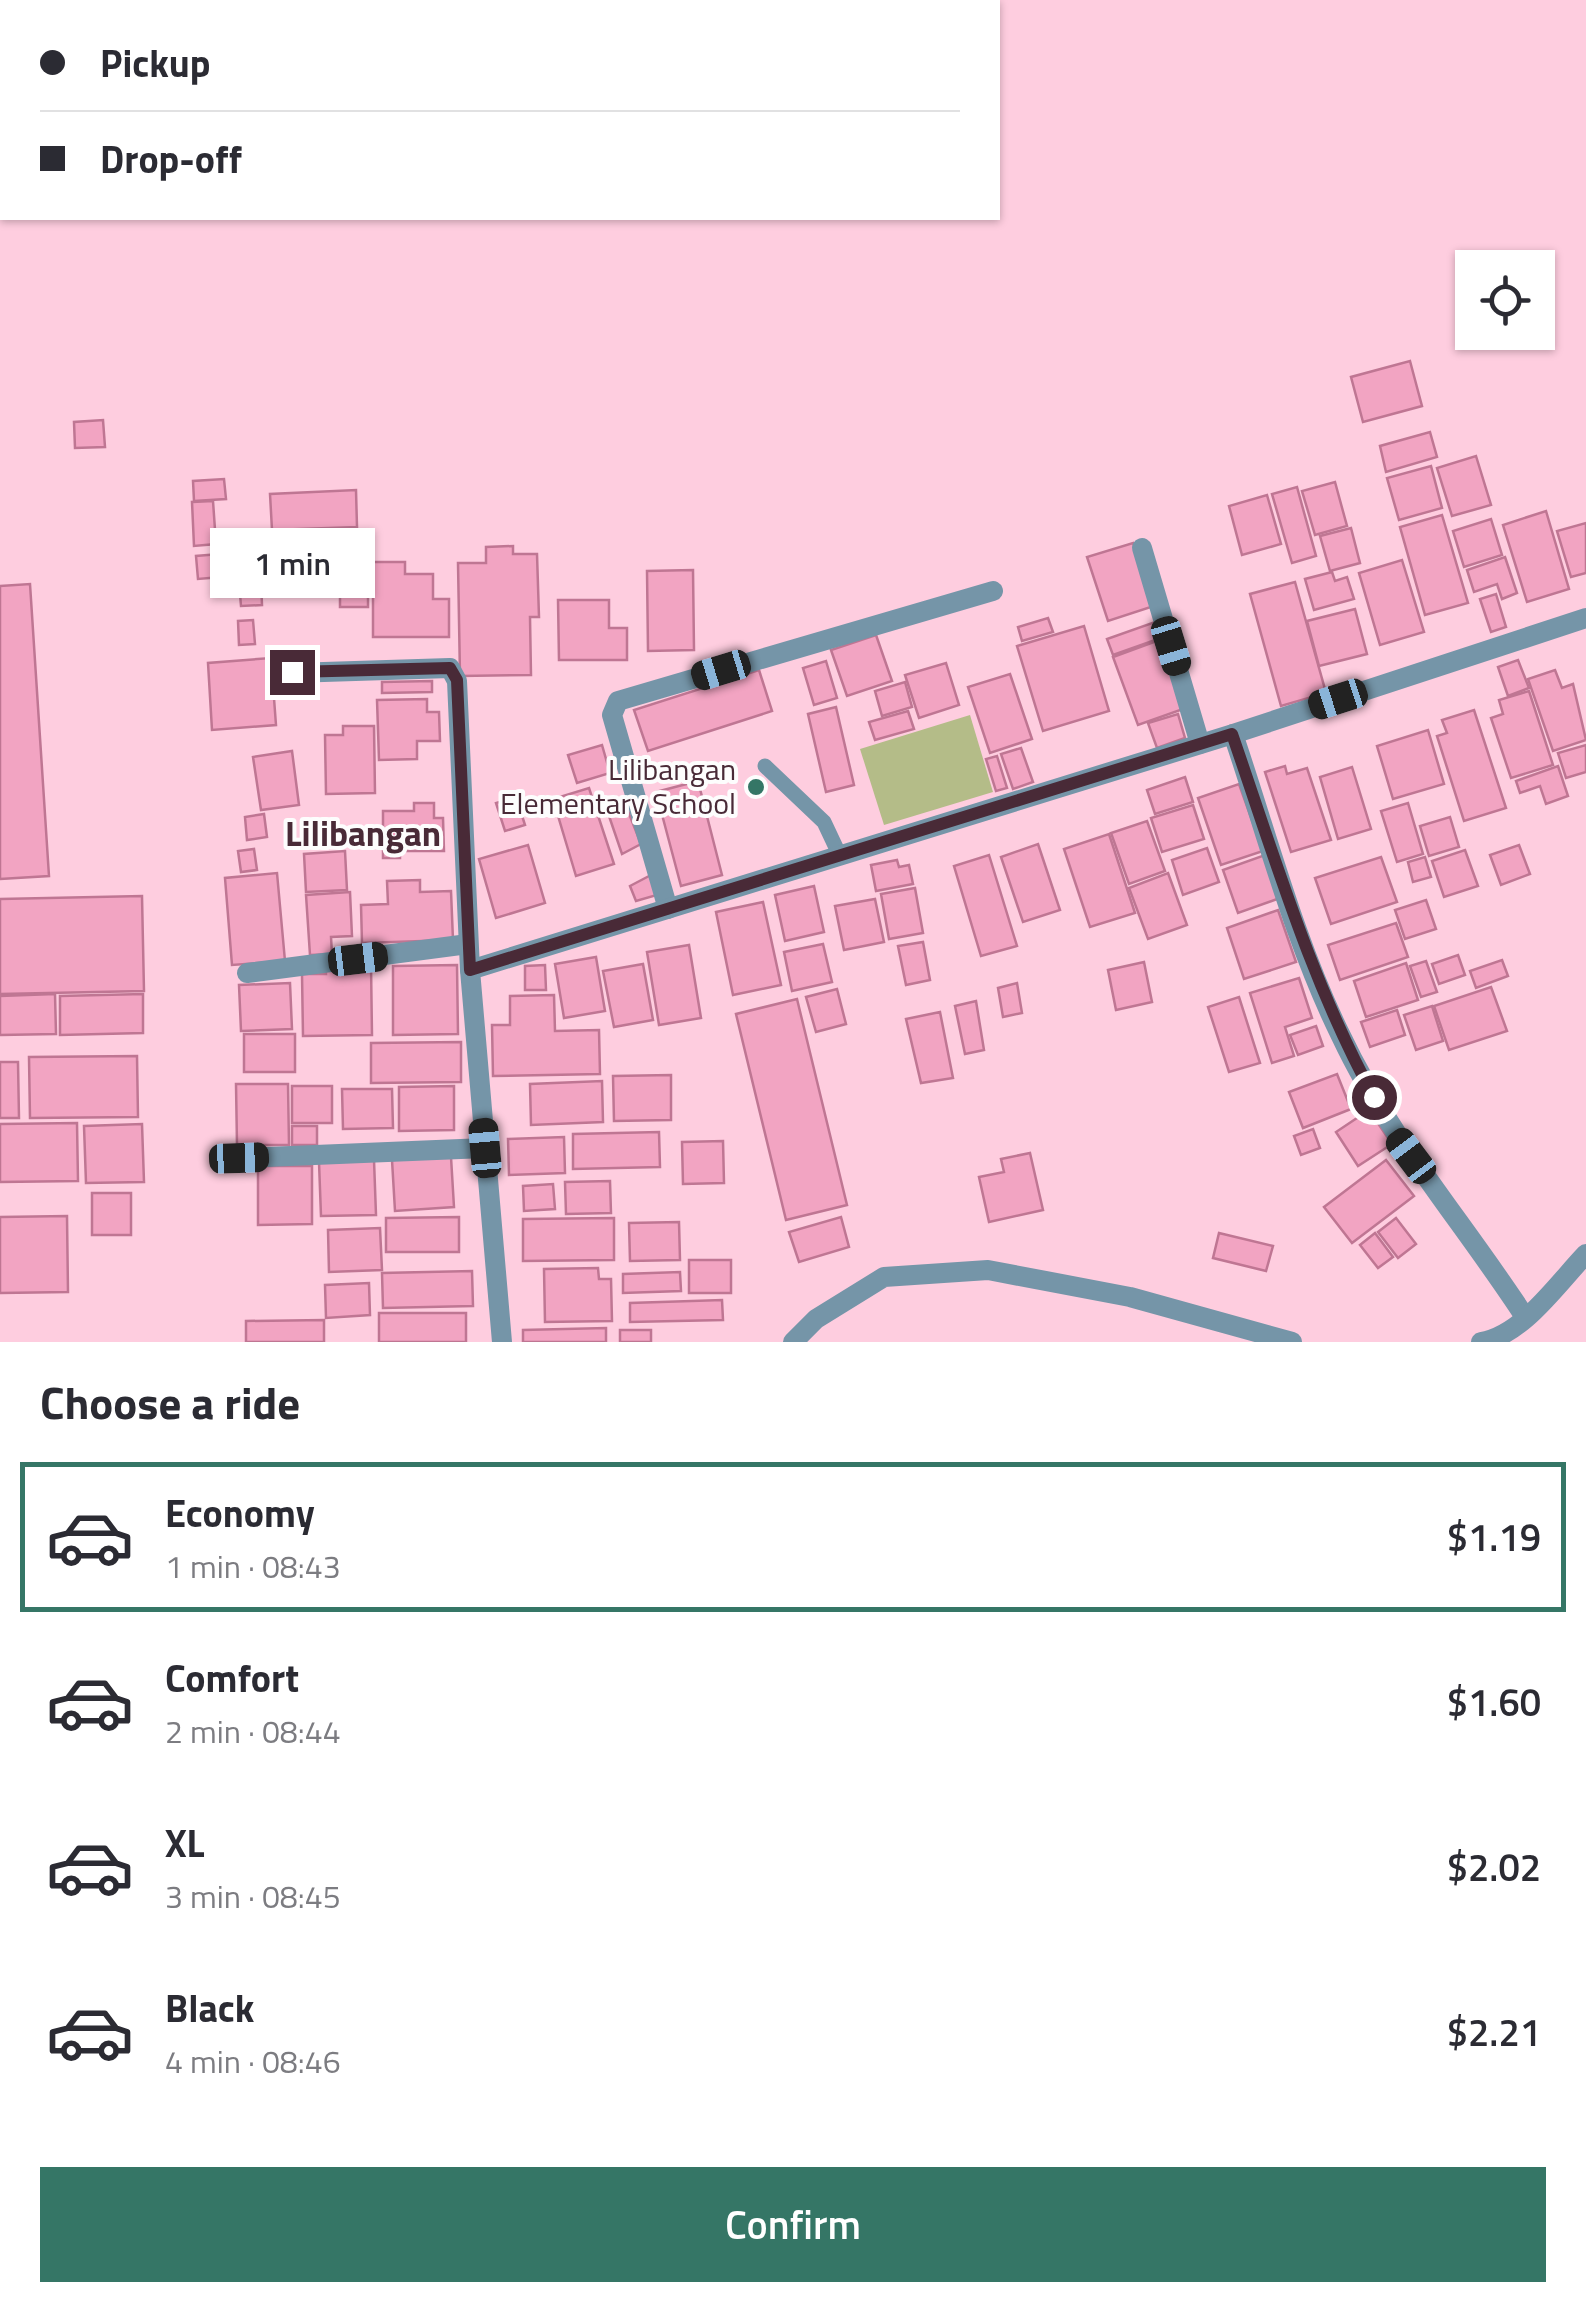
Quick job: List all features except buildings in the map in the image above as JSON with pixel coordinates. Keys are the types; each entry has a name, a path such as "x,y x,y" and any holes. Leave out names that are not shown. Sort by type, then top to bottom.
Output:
{"street":[{"path":"1142,548 1200,744"},
{"path":"668,909 612,715 618,701 992,591"},
{"path":"470,970 1232,734 1586,618"},
{"path":"292,672 450,668 457,680 468,944 502,1342"},
{"path":"1232,734 1298,929 1340,1035 1390,1128 1453,1210 1525,1318"},
{"path":"247,973 468,944"},
{"path":"239,1158 485,1148"},
{"path":"1481,1342 1499,1339 1525,1318 1586,1254"},
{"path":"793,1342 816,1319 884,1277 988,1270 1130,1297 1292,1342"}],"lane":[{"path":"765,766 824,822 840,856"}],"green space":[{"path":"970,715 993,792 884,825 860,749"}],"place":[{"name":"Lilibangan Elementary School","path":"756,787"}],"district":[{"name":"Lilibangan","path":"363,834"}],"route":[{"path":"292,672 450,668 457,680 470,970 1232,734 1298,929 1340,1035 1374,1097"}]}
